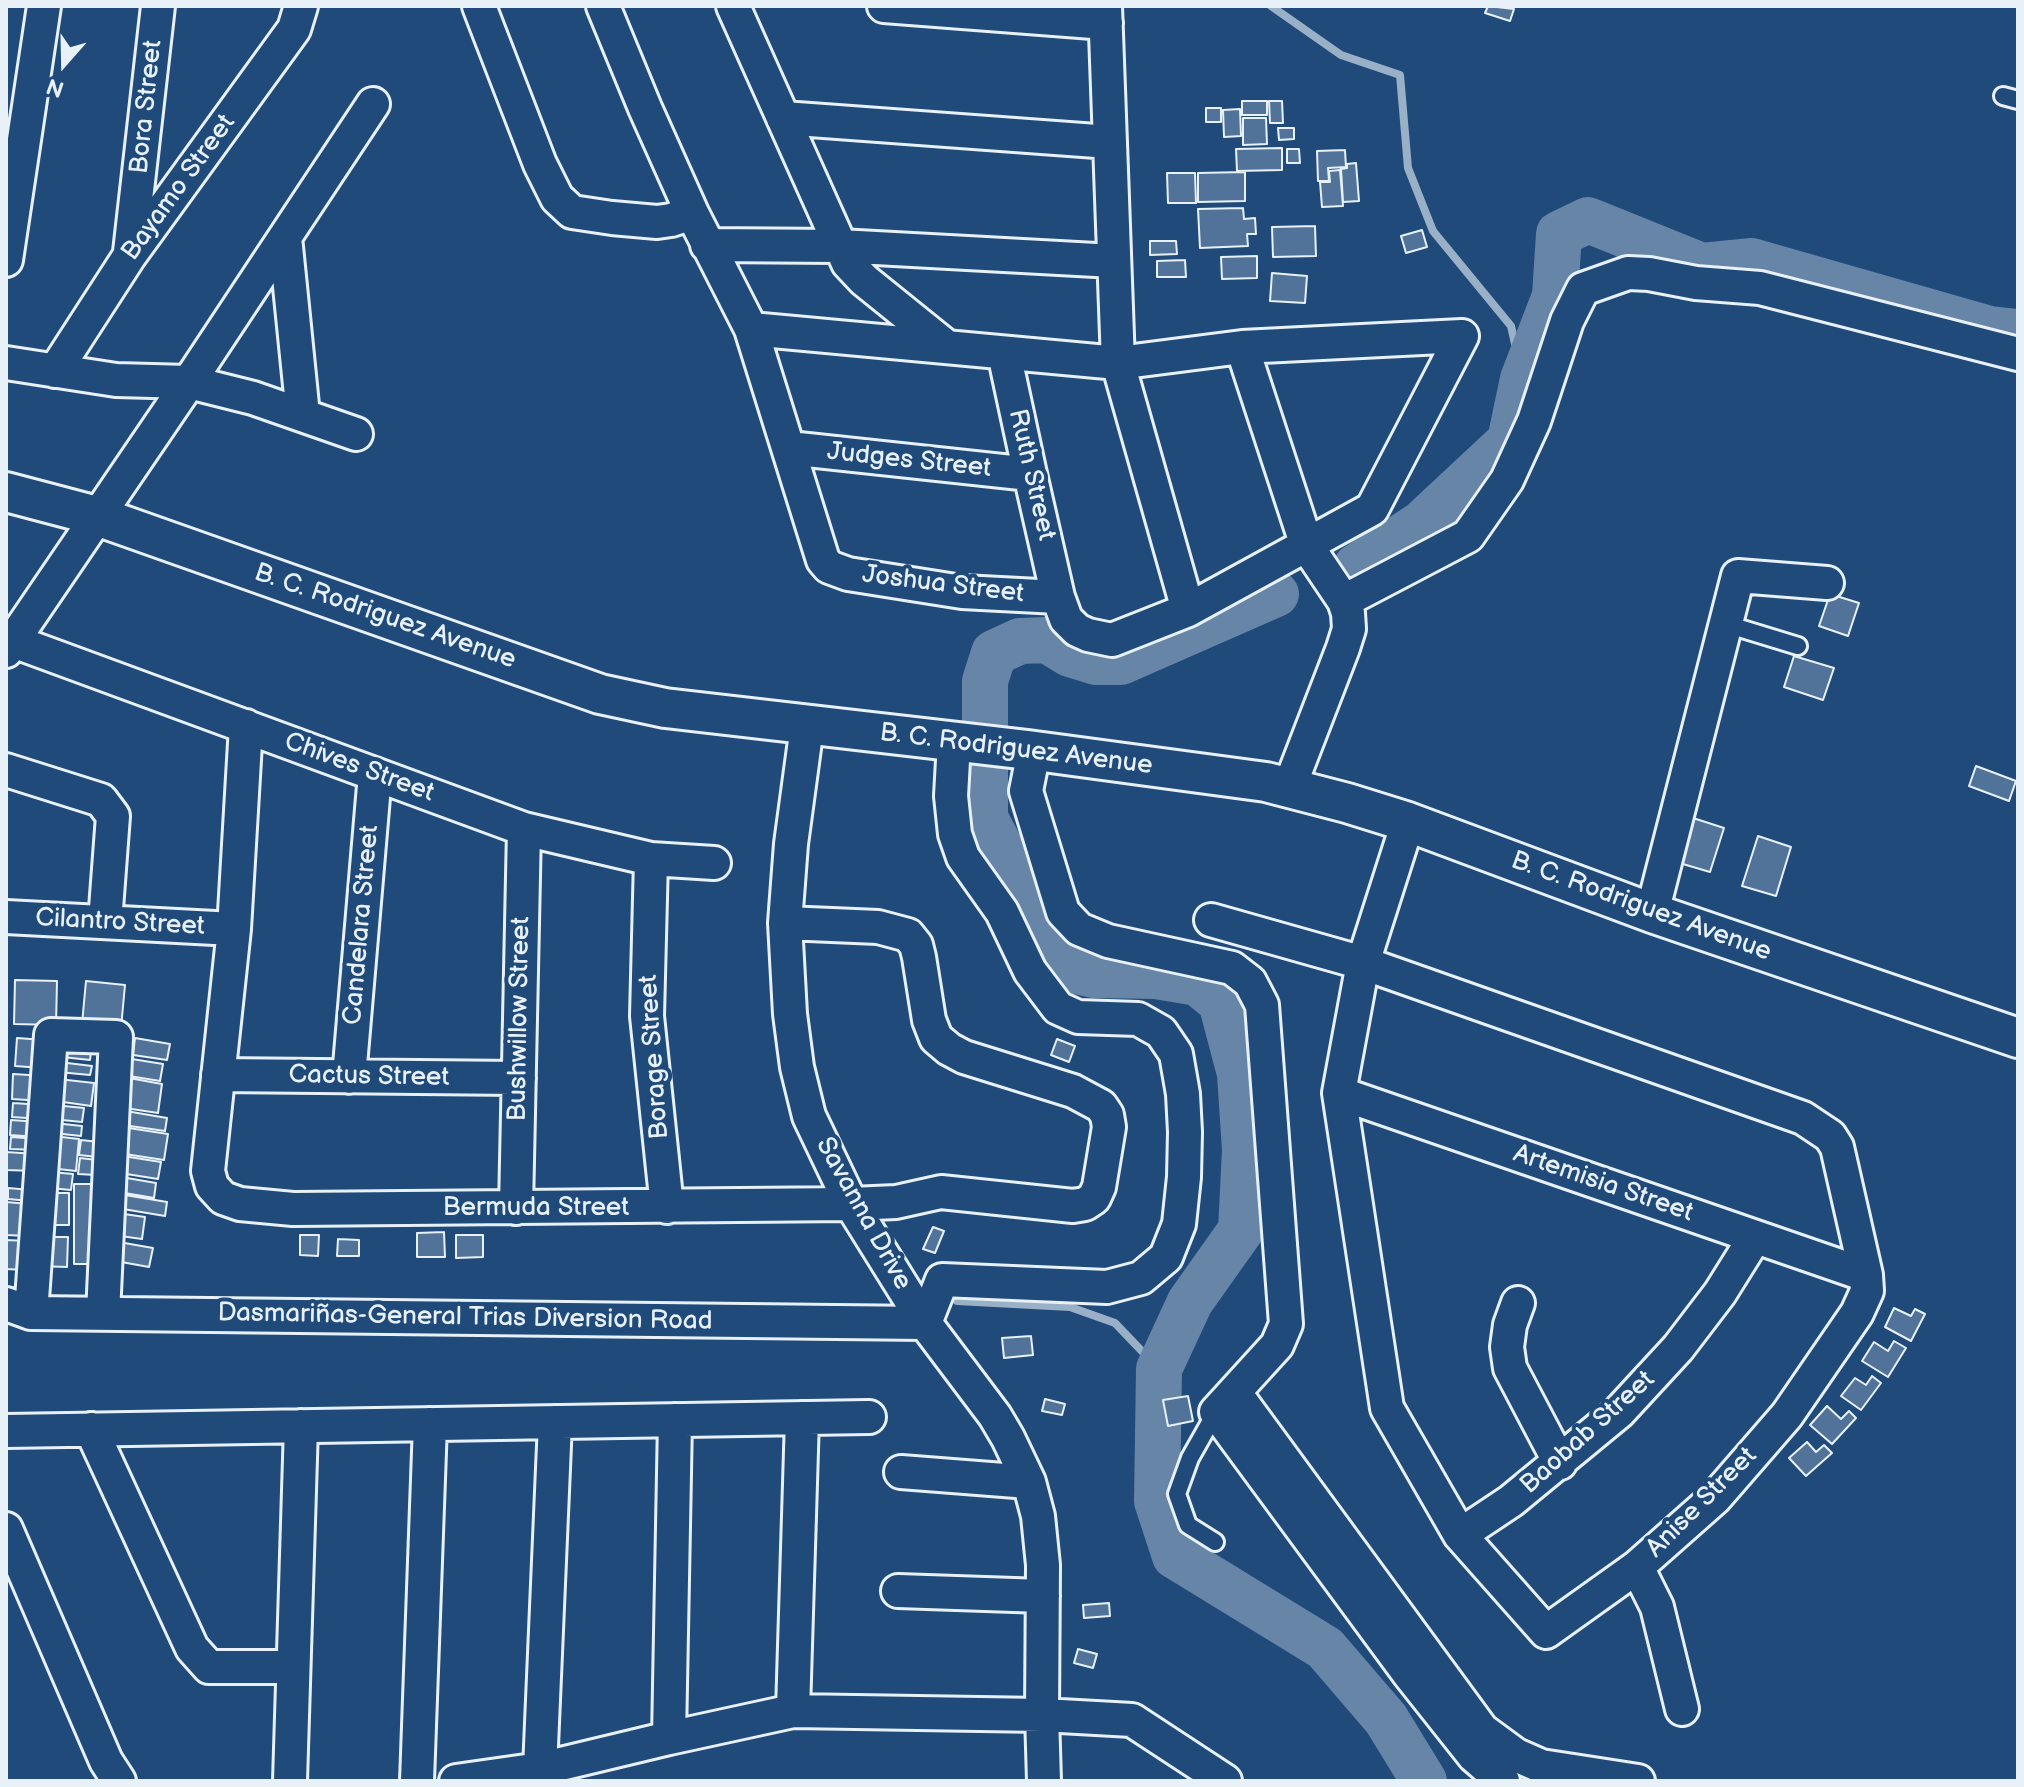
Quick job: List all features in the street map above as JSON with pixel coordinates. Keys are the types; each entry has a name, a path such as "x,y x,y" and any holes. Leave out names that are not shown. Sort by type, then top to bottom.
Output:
{"street":[{"path":"6,260 44,6"},
{"name":"Bora Street","path":"130,255 158,6"},
{"name":"Bayamo Street","path":"55,371 130,255 294,29 301,6"},
{"path":"479,6 540,164 557,198 572,212 612,218 657,222 692,213"},
{"path":"603,6 692,213 751,329 789,448"},
{"path":"733,6 848,263 864,280 947,347"},
{"path":"884,6 1105,15 1118,363 1188,610"},
{"path":"9,646 373,104"},
{"path":"783,118 1110,142"},
{"path":"285,237 303,415"},
{"path":"707,245 839,246 1114,261"},
{"path":"1344,601 1468,536 1507,480 1534,421 1567,321 1583,289 1628,273 1760,288 2018,354"},
{"path":"751,329 1118,363 1242,347 1307,546 1344,601 1348,613 1349,629 1343,648 1289,788"},
{"name":"Ruth Street","path":"1004,353 1058,597 1066,619 1077,630 1112,640 1188,610 1372,509 1462,336 1242,347"},
{"path":"6,363 116,380 189,382 253,398 356,434"},
{"name":"Judges Street","path":"789,448 1030,474"},
{"name":"Joshua Street","path":"789,448 819,551 829,567 848,574 962,592 1058,597"},
{"name":"B. C. Rodriguez Avenue","path":"6,492 97,516 600,694 665,708 1031,750 1266,782 1289,788 1408,822 1652,913 2018,1038"},
{"path":"1652,913 1738,576 1827,583"},
{"name":"Chives Street","path":"9,646 246,726 524,829 651,859 714,863"},
{"path":"218,1075 234,929 246,726"},
{"name":"Savanna Drive","path":"807,726 791,844 785,923 790,1014 797,1067 809,1116 851,1204 925,1323 1008,1438 1029,1482 1042,1542 1044,1781"},
{"path":"925,1323 942,1280 1107,1287 1141,1278 1166,1257 1179,1224 1184,1177 1183,1094 1176,1054 1161,1032 1138,1019 1078,1017 1058,1008 1030,971 1002,912 963,857 955,834 951,796 958,742"},
{"path":"1031,750 1026,791 1063,912 1079,929 1108,941 1232,968 1250,982 1262,1005 1286,1324 1277,1345 1225,1402"},
{"path":"6,770 101,800 113,816 105,922"},
{"name":"Candelara Street","path":"349,1077 375,774"},
{"name":"Anise Street","path":"1211,920 1363,963 1803,1118 1830,1136 1837,1147 1866,1275 1867,1291 1857,1313 1787,1415 1715,1498 1637,1567 1546,1632 1460,1535 1387,1408 1339,1093 1363,963 1408,822"},
{"name":"Bushwillow Street","path":"516,1208 524,829"},
{"name":"Borage Street","path":"651,859 647,1016 667,1207"},
{"name":"Cilantro Street","path":"6,917 234,929"},
{"name":"Bermuda Street","path":"218,1075 208,1171 212,1186 223,1198 240,1204 293,1209 851,1204 896,1202 941,1192 1061,1206 1085,1204 1094,1198 1099,1187 1109,1127 1107,1115 1101,1106 1089,1098 964,1057 936,1038 929,1020 916,945 908,935 878,927 785,923"},
{"path":"18,1308 51,1035 116,1037 103,1314"},
{"name":"Cactus Street","path":"218,1075 519,1078"},
{"name":"Artemisia Street","path":"1339,1093 1866,1275"},
{"name":"Baobab Street","path":"1460,1535 1511,1501 1619,1412 1678,1348 1720,1293 1755,1237"},
{"path":"1518,1303 1508,1336 1510,1368 1560,1463"},
{"name":"Dasmariñas-General Trias Diversion Road","path":"18,1308 103,1314 925,1323"},
{"path":"1225,1402 1409,1674 1474,1756 1503,1781"},
{"path":"1225,1402 1482,1730 1516,1755 1541,1766 1638,1781"},
{"path":"6,1431 869,1417"},
{"path":"793,1711 802,1418"},
{"path":"669,1738 675,1420"},
{"path":"540,1769 555,1422"},
{"path":"417,1781 430,1424"},
{"path":"290,1781 301,1426"},
{"path":"91,1429 192,1648 209,1667 293,1667"},
{"path":"901,1472 1029,1482"},
{"path":"6,1529 106,1761 119,1781"},
{"path":"1637,1567 1657,1607 1682,1709"},
{"path":"898,1591 1043,1596"},
{"path":"456,1781 540,1769 793,1711 1042,1715 1132,1720 1179,1766 1225,1781"}],"lane":[{"path":"1726,624 1798,646"},
{"path":"1215,1542 1188,1525 1177,1494 1190,1458 1225,1402"}],"building":[{"path":"1488,6 1514,9 1510,21 1485,13"},
{"path":"1242,101 1267,101 1267,115 1242,115"},
{"path":"1269,101 1282,101 1283,123 1270,123"},
{"path":"1206,108 1221,108 1221,122 1206,122"},
{"path":"1240,109 1241,136 1224,137 1223,110"},
{"path":"1243,118 1266,118 1267,144 1243,145"},
{"path":"1278,128 1294,128 1294,139 1279,140"},
{"path":"1282,148 1282,170 1237,171 1236,149"},
{"path":"1287,149 1299,149 1300,163 1287,163"},
{"path":"1345,150 1346,167 1328,168 1329,181 1318,181 1317,151"},
{"path":"1356,163 1359,201 1343,202 1341,169 1347,168 1347,164"},
{"path":"1340,170 1343,206 1322,207 1320,182 1330,182 1329,171"},
{"path":"1245,172 1245,201 1198,202 1198,173"},
{"path":"1167,173 1195,173 1196,203 1168,203"},
{"path":"1243,208 1244,219 1255,218 1256,234 1247,234 1248,246 1200,248 1198,209"},
{"path":"1315,226 1316,256 1273,257 1272,227"},
{"path":"1422,230 1427,247 1406,253 1401,236"},
{"path":"1150,241 1176,241 1177,254 1150,255"},
{"path":"1257,256 1257,278 1222,279 1221,257"},
{"path":"1185,260 1186,277 1157,277 1157,261"},
{"path":"1272,273 1307,276 1305,303 1270,301"},
{"path":"1830,594 1859,603 1848,636 1819,626"},
{"path":"1794,656 1834,668 1823,700 1784,687"},
{"path":"1976,766 2016,781 2009,801 1969,786"},
{"path":"1690,817 1724,828 1710,872 1676,862"},
{"path":"1758,836 1791,847 1776,896 1742,886"},
{"path":"15,980 57,981 56,1025 14,1024"},
{"path":"86,981 125,985 121,1028 82,1024"},
{"path":"17,1038 44,1040 42,1068 15,1066"},
{"path":"135,1038 170,1044 167,1060 133,1055"},
{"path":"1057,1039 1075,1046 1069,1062 1051,1055"},
{"path":"63,1041 92,1044 90,1060 62,1057"},
{"path":"132,1059 163,1064 160,1081 129,1076"},
{"path":"59,1062 92,1066 90,1075 58,1072"},
{"path":"13,1074 45,1076 43,1101 12,1099"},
{"path":"129,1078 162,1084 158,1113 125,1108"},
{"path":"58,1079 94,1083 91,1106 56,1101"},
{"path":"13,1103 43,1105 42,1119 12,1117"},
{"path":"54,1105 84,1108 82,1122 52,1119"},
{"path":"126,1111 167,1118 165,1131 123,1125"},
{"path":"11,1120 39,1122 38,1137 10,1135"},
{"path":"54,1123 82,1126 81,1136 53,1133"},
{"path":"122,1127 168,1134 164,1160 118,1153"},
{"path":"53,1136 79,1139 76,1171 49,1168"},
{"path":"11,1137 39,1139 38,1150 10,1149"},
{"path":"81,1140 99,1142 97,1157 79,1155"},
{"path":"6,1152 36,1154 35,1171 6,1170"},
{"path":"123,1156 161,1162 158,1179 120,1173"},
{"path":"80,1158 97,1160 96,1175 78,1174"},
{"path":"51,1172 73,1174 71,1190 50,1188"},
{"path":"121,1177 156,1183 154,1198 119,1192"},
{"path":"74,1184 101,1184 101,1264 74,1264"},
{"path":"8,1188 31,1190 30,1201 8,1199"},
{"path":"48,1193 69,1193 69,1225 48,1225"},
{"path":"119,1194 167,1202 165,1216 117,1208"},
{"path":"6,1202 29,1204 28,1236 6,1235"},
{"path":"117,1213 145,1217 142,1239 113,1235"},
{"path":"933,1227 944,1231 935,1253 923,1249"},
{"path":"444,1232 445,1257 417,1257 417,1233"},
{"path":"300,1235 319,1235 318,1256 300,1255"},
{"path":"456,1235 483,1235 483,1257 456,1258"},
{"path":"39,1237 68,1237 67,1267 38,1266"},
{"path":"338,1239 359,1240 359,1256 337,1256"},
{"path":"6,1240 28,1241 26,1270 6,1269"},
{"path":"113,1241 153,1248 149,1267 110,1260"},
{"path":"1894,1308 1911,1316 1915,1309 1925,1314 1911,1341 1885,1327"},
{"path":"1031,1336 1033,1355 1004,1358 1002,1338"},
{"path":"1894,1341 1906,1348 1888,1377 1862,1361 1874,1342 1888,1351"},
{"path":"1872,1376 1881,1383 1861,1410 1841,1396 1855,1378 1866,1385"},
{"path":"1188,1396 1193,1421 1168,1426 1163,1400"},
{"path":"1045,1399 1065,1404 1062,1415 1042,1411"},
{"path":"1827,1406 1841,1419 1849,1411 1856,1418 1832,1444 1810,1425"},
{"path":"1807,1442 1816,1452 1824,1445 1832,1453 1806,1476 1789,1458"},
{"path":"1109,1603 1110,1616 1084,1618 1083,1605"},
{"path":"1078,1649 1097,1654 1093,1668 1074,1663"}],"waterway":[{"path":"1271,6 1341,55 1400,75 1408,168 1433,231 1511,326 1523,379"},
{"path":"1356,567 1421,524 1510,441 1523,379 1555,296 1559,234 1588,220 1702,266 1752,261 1990,329 2018,332"},
{"path":"1276,594 1121,662 1096,662 1070,654 1047,640 1020,641 994,653 985,681 985,818 1067,969 1094,975 1156,976 1198,983 1221,1002 1240,1074 1245,1150 1241,1230 1190,1302 1159,1369 1157,1501 1175,1556 1325,1648 1386,1719 1424,1781"},
{"path":"957,1301 1070,1307 1115,1323 1159,1369"}]}
